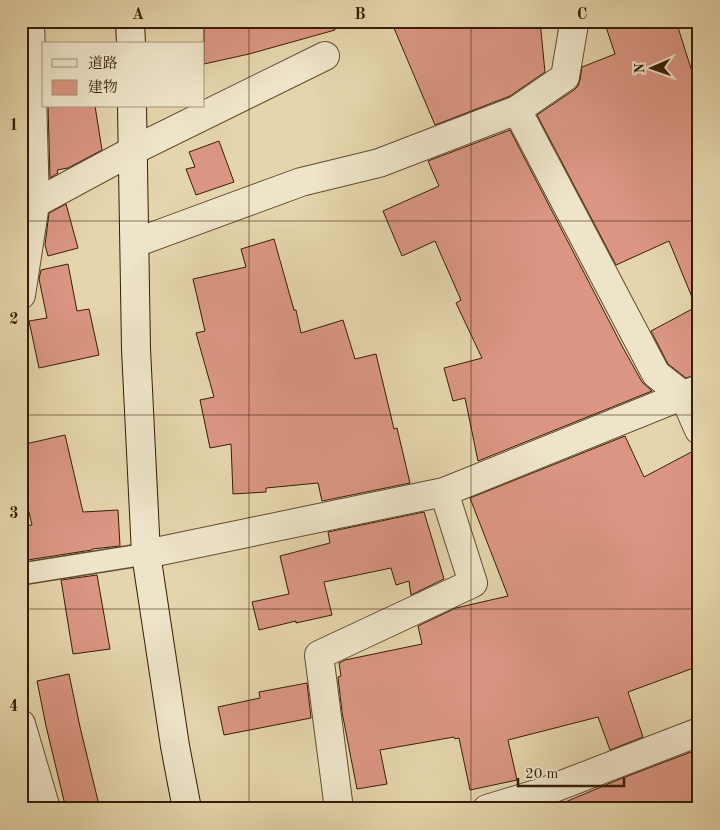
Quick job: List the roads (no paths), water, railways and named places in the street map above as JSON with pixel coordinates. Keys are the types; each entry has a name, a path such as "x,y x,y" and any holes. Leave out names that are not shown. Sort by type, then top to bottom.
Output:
{"street":[{"path":"21,295 28,208 30,21"},
{"path":"130,21 131,42"},
{"path":"135,244 301,182 379,163 517,110 565,77 574,24 572,21"},
{"path":"28,208 134,150 325,56"},
{"path":"132,108 136,349 146,554 175,746 187,809"},
{"path":"517,110 656,374 692,392"},
{"path":"692,392 699,430"},
{"path":"146,554 444,492 692,392"},
{"path":"339,809 319,655 473,583 444,492"},
{"path":"21,724 46,809"},
{"path":"487,809 546,791 699,732"}],"lane":[{"path":"21,574 146,554"}]}
